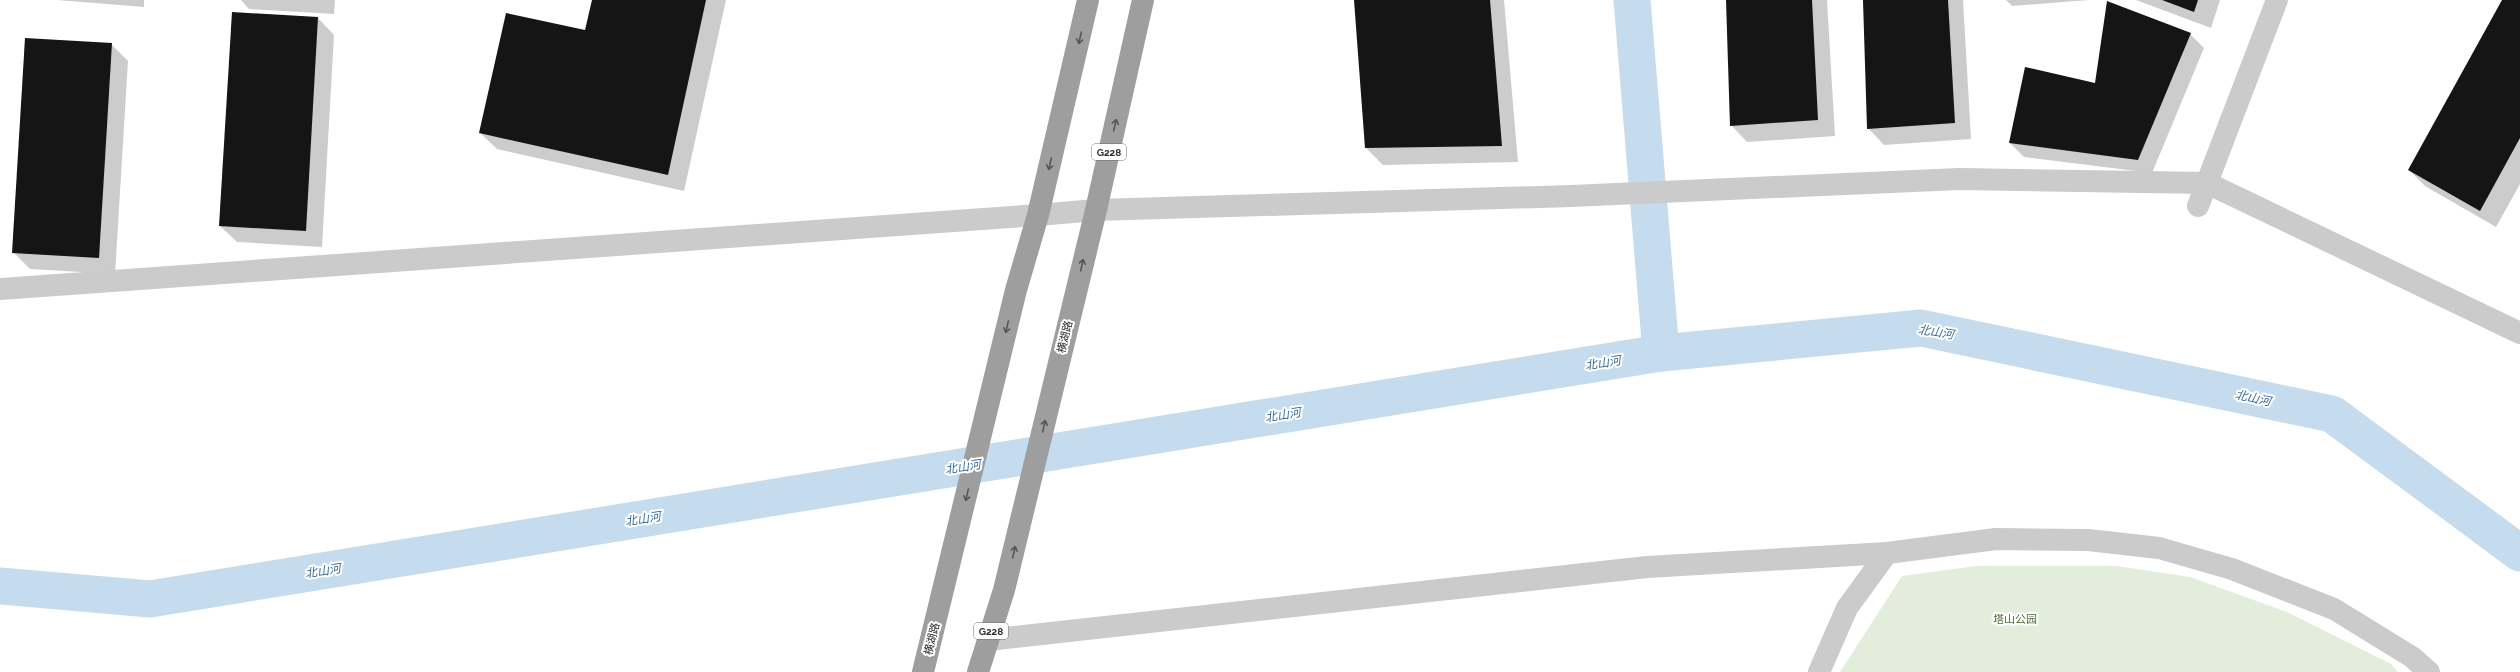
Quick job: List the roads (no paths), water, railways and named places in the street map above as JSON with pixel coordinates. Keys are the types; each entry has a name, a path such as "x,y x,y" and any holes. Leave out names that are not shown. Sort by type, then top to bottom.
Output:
{"highway":[{"name":"横湖路","path":"923,672 930,650 1016,290 1038,215 1088,0"},
{"name":"横湖路","path":"978,672 1004,590 1096,210 1143,0"}],"street":[{"path":"2198,206 2277,0"},
{"path":"0,289 1096,210 1571,196 1960,179 2207,183 2520,333"},
{"path":"988,640 1647,567 1887,553 1996,539 2088,540 2159,548 2232,569 2334,609 2412,657 2429,672"},
{"path":"1819,672 1847,608 1887,553"}],"waterway":[{"path":"1632,0 1661,353"},
{"name":"北山河","path":"0,586 150,599 1661,353 1921,328 2332,414 2520,553"}],"park label":[{"name":"塔山公园","path":"2015,619"}]}
